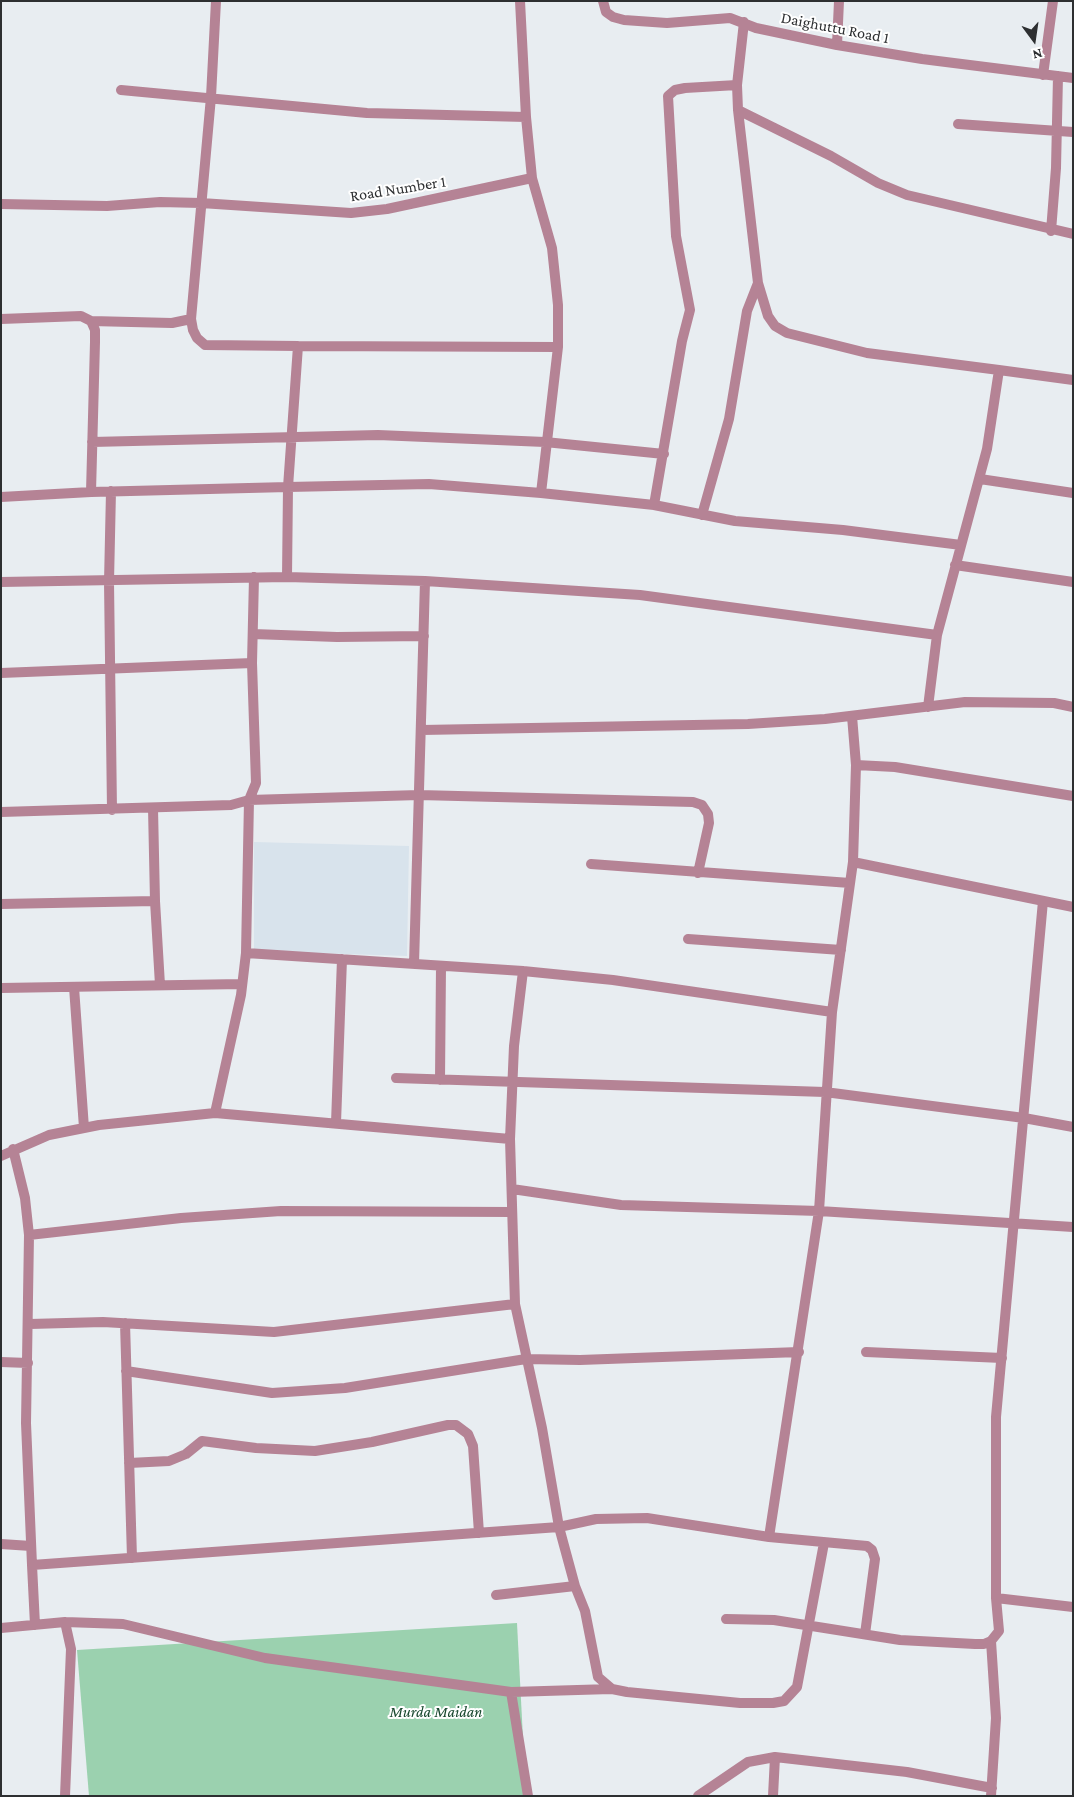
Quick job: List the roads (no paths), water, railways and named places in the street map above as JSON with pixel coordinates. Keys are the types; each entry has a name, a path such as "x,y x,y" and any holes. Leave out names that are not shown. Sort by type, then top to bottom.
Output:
{"street":[{"path":"216,1 212,97 192,319 197,338 205,345 558,347"},
{"path":"520,1 526,117 532,178 552,248 558,305 558,347 545,442 541,493"},
{"name":"Daighuttu Road 1","path":"603,1 606,12 613,17 624,20 667,23 718,17 730,18 756,28 837,45 1073,78"},
{"path":"837,45 838,1"},
{"path":"1043,75 1053,1"},
{"path":"744,22 737,85 738,110 758,283 768,316 775,326 787,333 867,353 1073,380"},
{"path":"1050,231 1056,168 1058,76"},
{"path":"654,506 682,341 690,310 676,236 668,96 675,90 685,88 737,85"},
{"path":"121,90 212,97 367,113 526,117"},
{"path":"738,110 831,156 878,183 907,195 1050,231 1073,234"},
{"path":"958,124 1073,132"},
{"name":"Road Number 1","path":"1,204 107,206 160,202 201,203 350,213 387,209 532,178"},
{"path":"702,515 729,419 747,311 758,283"},
{"path":"1,319 81,316 91,321 172,323 192,319"},
{"path":"91,321 95,330 91,492"},
{"path":"286,577 288,487 298,346"},
{"path":"928,707 937,635 980,479 987,449 999,370"},
{"path":"92,442 378,435 545,442 664,454"},
{"path":"980,479 1073,493"},
{"path":"1,497 111,491 429,484 541,493 654,506 735,521 843,530 961,545"},
{"path":"111,491 112,810"},
{"path":"955,565 1073,582"},
{"path":"1,582 286,577 425,581 640,595 937,635"},
{"path":"215,1113 242,984 246,952 249,800 256,783 252,663 254,578"},
{"path":"414,964 425,581"},
{"path":"253,634 338,637 424,636"},
{"path":"1,673 252,663"},
{"path":"422,730 748,724 852,716 965,702 1073,706"},
{"path":"769,1537 820,1211 825,1092 832,1012 853,862 856,765 852,716"},
{"path":"856,765 895,768 1073,796"},
{"path":"1,812 112,810 231,805 249,800 419,795 694,802 702,805 708,814 709,823 698,873"},
{"path":"153,808 155,902 160,985"},
{"path":"853,862 1073,907"},
{"path":"591,864 850,883"},
{"path":"726,1620 774,1620 900,1640 984,1644 991,1642 999,1631 996,1598 996,1417 1043,900"},
{"path":"1,904 155,902"},
{"path":"688,939 841,950"},
{"path":"246,952 523,971 613,980 832,1012"},
{"path":"336,1123 342,959"},
{"path":"440,1080 441,966"},
{"path":"523,971 511,1082 510,1139 515,1304 542,1428 559,1527 575,1586 585,1611 598,1677 612,1689"},
{"path":"1,988 242,984"},
{"path":"74,987 84,1128"},
{"path":"396,1078 825,1092 1024,1118 1073,1128"},
{"path":"1,1156 13,1149 49,1135 162,1117 215,1113 510,1139"},
{"path":"13,1149 25,1198 30,1235 30,1324 26,1423 35,1625"},
{"path":"512,1189 621,1205 820,1211 1073,1227"},
{"path":"30,1235 182,1218 281,1211 512,1212"},
{"path":"30,1324 125,1323 274,1332 515,1304"},
{"path":"125,1323 132,1558"},
{"path":"126,1371 272,1393 355,1387 526,1359 580,1360 799,1352"},
{"path":"866,1352 1002,1358"},
{"path":"1,1362 28,1363"},
{"path":"129,1463 169,1461 186,1454 202,1441 256,1448 315,1450 372,1442 448,1425 456,1425 468,1434 473,1446 478,1533"},
{"path":"32,1565 559,1527 596,1520 647,1518 769,1537 867,1546 874,1553 865,1634"},
{"path":"1,1628 65,1622 123,1624 265,1658 511,1692 612,1689 740,1703 773,1703 784,1701 797,1687 824,1543"},
{"path":"1,1544 32,1546"},
{"path":"496,1596 575,1586"},
{"path":"996,1598 1073,1607"},
{"path":"65,1622 71,1649 65,1796"},
{"path":"698,1796 709,1792 748,1762 775,1757 907,1772 992,1792 996,1718 991,1642"},
{"path":"511,1692 528,1796"},
{"path":"773,1796 775,1757"}],"park label":[{"name":"Murda Maidan","path":"436,1712"}]}
